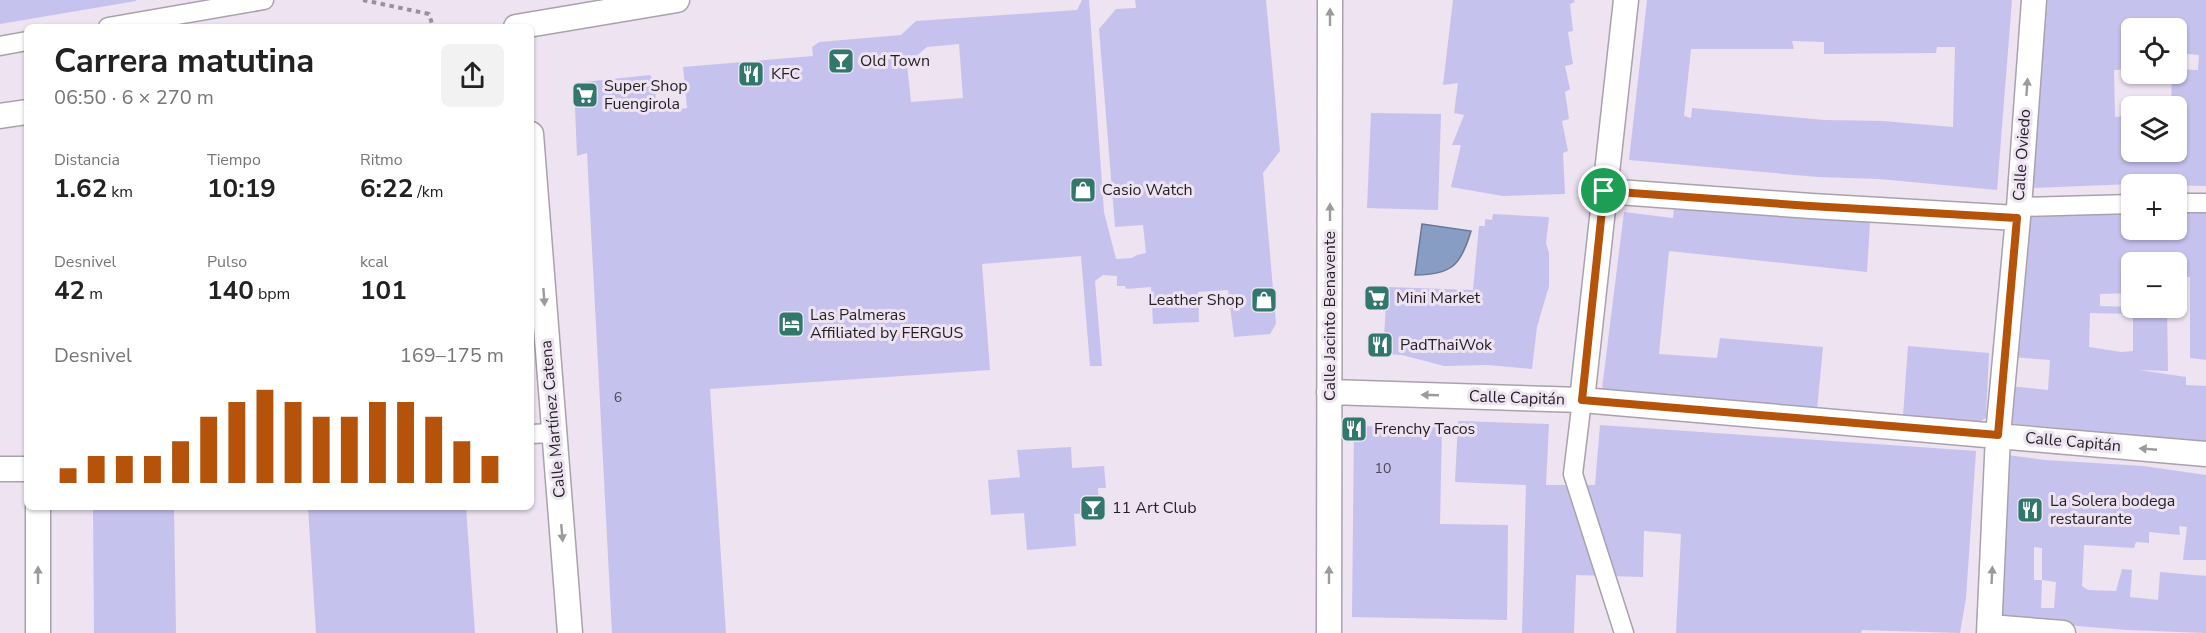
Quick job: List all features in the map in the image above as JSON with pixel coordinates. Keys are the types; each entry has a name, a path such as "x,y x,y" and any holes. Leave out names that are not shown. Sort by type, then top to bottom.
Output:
{"street":[{"path":"125,24 264,0"},
{"path":"534,25 677,0"},
{"name":"Calle Jacinto Benavente","path":"1329,633 1330,0"},
{"path":"1624,633 1574,474 1626,0"},
{"name":"Calle Oviedo","path":"1989,630 1998,435 2034,0"},
{"path":"0,46 24,42"},
{"path":"0,116 24,112"},
{"path":"1604,191 1810,206 2018,213 2121,205"},
{"path":"2187,203 2206,202"},
{"name":"Calle Martínez Catena","path":"534,209 543,434 570,633"},
{"name":"Calle Capitán","path":"1329,392 1582,400 2206,454"},
{"path":"0,469 24,469"},
{"path":"39,510 39,633"},
{"path":"1989,630 2063,633"}],"path":[{"path":"363,0 429,14 433,24"}],"water":[{"path":"1422,224 1471,231 1459,260 1453,266 1438,273 1415,275"}],"building":[{"path":"0,0 136,0 136,1 0,24"},
{"path":"1082,0 1089,0 1104,212 1116,259 1132,258 1146,253 1143,225 1115,227 1099,29 1116,9 1136,8 1135,0 1266,0 1280,151 1263,173 1276,324 1270,334 1234,337 1228,290 1198,292 1199,322 1153,324 1151,287 1126,289 1125,286 1117,286 1117,276 1103,275 1095,281 1102,366 1090,366 1081,256 982,264 990,370 710,389 726,633 612,633 587,153 577,156 574,83 650,75 655,82 656,106 659,112 687,108 683,67 813,56 812,47 819,42 901,35 916,21 1077,10","holes":["959,44 963,98 911,102 907,64 927,47"]},
{"path":"1453,0 1574,0 1575,2 1570,4 1573,31 1568,32 1573,64 1565,66 1570,89 1565,92 1569,119 1562,121 1568,151 1563,153 1565,194 1503,196 1451,187 1461,145 1452,145 1464,115 1454,113 1458,83 1443,85"},
{"path":"1647,0 2012,0 1997,190 1629,160","holes":["1792,41 1824,42 1824,54 1936,53 1937,47 1955,47 1953,127 1883,121 1824,120 1692,108 1691,118 1684,116 1691,49 1794,49"]},
{"path":"2045,0 2206,0 2206,186 2187,185 2187,174 2121,174 2121,184 2033,188","holes":["2121,18 2187,18 2187,54 2199,55 2198,70 2187,70 2187,84 2172,84 2171,96 2187,96 2187,162 2121,162 2121,116 2115,117 2114,70 2121,70"]},
{"path":"1371,113 1441,114 1438,210 1367,208"},
{"path":"1674,207 1870,222 1867,272 1669,251 1659,354 1717,358 1720,338 1823,347 1817,410 1602,389 1624,212 1673,218"},
{"path":"2206,210 2206,360 2190,358 2190,277 2187,277 2187,252 2121,252 2121,293 2100,294 2100,306 2121,307 2121,314 2090,313 2089,347 2121,352 2133,351 2133,318 2167,318 2168,371 2139,370 2186,377 2186,385 2206,386 2206,442 2007,423 2010,386 2048,390 2050,360 2010,357 2011,339 2019,339 2028,214 2121,214 2121,240 2187,240 2187,211"},
{"path":"1493,214 1549,217 1546,243 1549,253 1549,286 1537,327 1532,369 1488,365 1444,366 1402,355 1383,354 1387,287 1473,290 1479,226 1485,226 1485,219 1492,220"},
{"path":"1908,346 1989,353 1986,418 1979,422 1903,416"},
{"path":"1458,421 1549,424 1546,485 1595,485 1600,425 1976,451 1966,598 1960,633 1862,630 1861,633 1676,633 1681,534 1644,531 1643,577 1576,575 1574,633 1522,633 1526,485 1455,482"},
{"path":"1354,426 1442,427 1440,524 1508,525 1507,620 1352,617"},
{"path":"1071,447 1072,468 1104,466 1106,488 1098,488 1099,512 1074,514 1076,546 1027,550 1024,513 991,515 988,480 1020,477 1017,450"},
{"path":"2007,455 2045,460 2143,466 2206,475 2206,560 2183,560 2187,527 2179,526 2180,535 2149,532 2149,543 2136,542 2134,548 2084,545 2082,586 2088,590 2116,591 2122,569 2132,570 2130,597 2158,600 2160,572 2206,576 2206,633 2128,630 2001,620","holes":["2034,547 2042,548 2042,580 2034,580","2042,580 2056,582 2054,608 2041,608"]},
{"path":"93,510 174,510 176,633 94,633"},
{"path":"308,510 466,510 475,633 316,633"}],"place":[{"name":"Old Town","path":"841,61"},
{"name":"KFC","path":"751,74"},
{"name":"Super Shop Fuengirola","path":"585,95"},
{"name":"Casio Watch","path":"1083,190"},
{"name":"Mini Market","path":"1377,298"},
{"name":"Leather Shop","path":"1264,300"},
{"name":"Las Palmeras Affiliated by FERGUS","path":"791,324"},
{"name":"PadThaiWok","path":"1380,345"},
{"name":"Frenchy Tacos","path":"1354,429"},
{"name":"11 Art Club","path":"1093,508"},
{"name":"La Solera bodega restaurante","path":"2030,510"}],"route":[{"path":"1604,191 2017,218 1998,435 1582,400 1604,191"}]}
